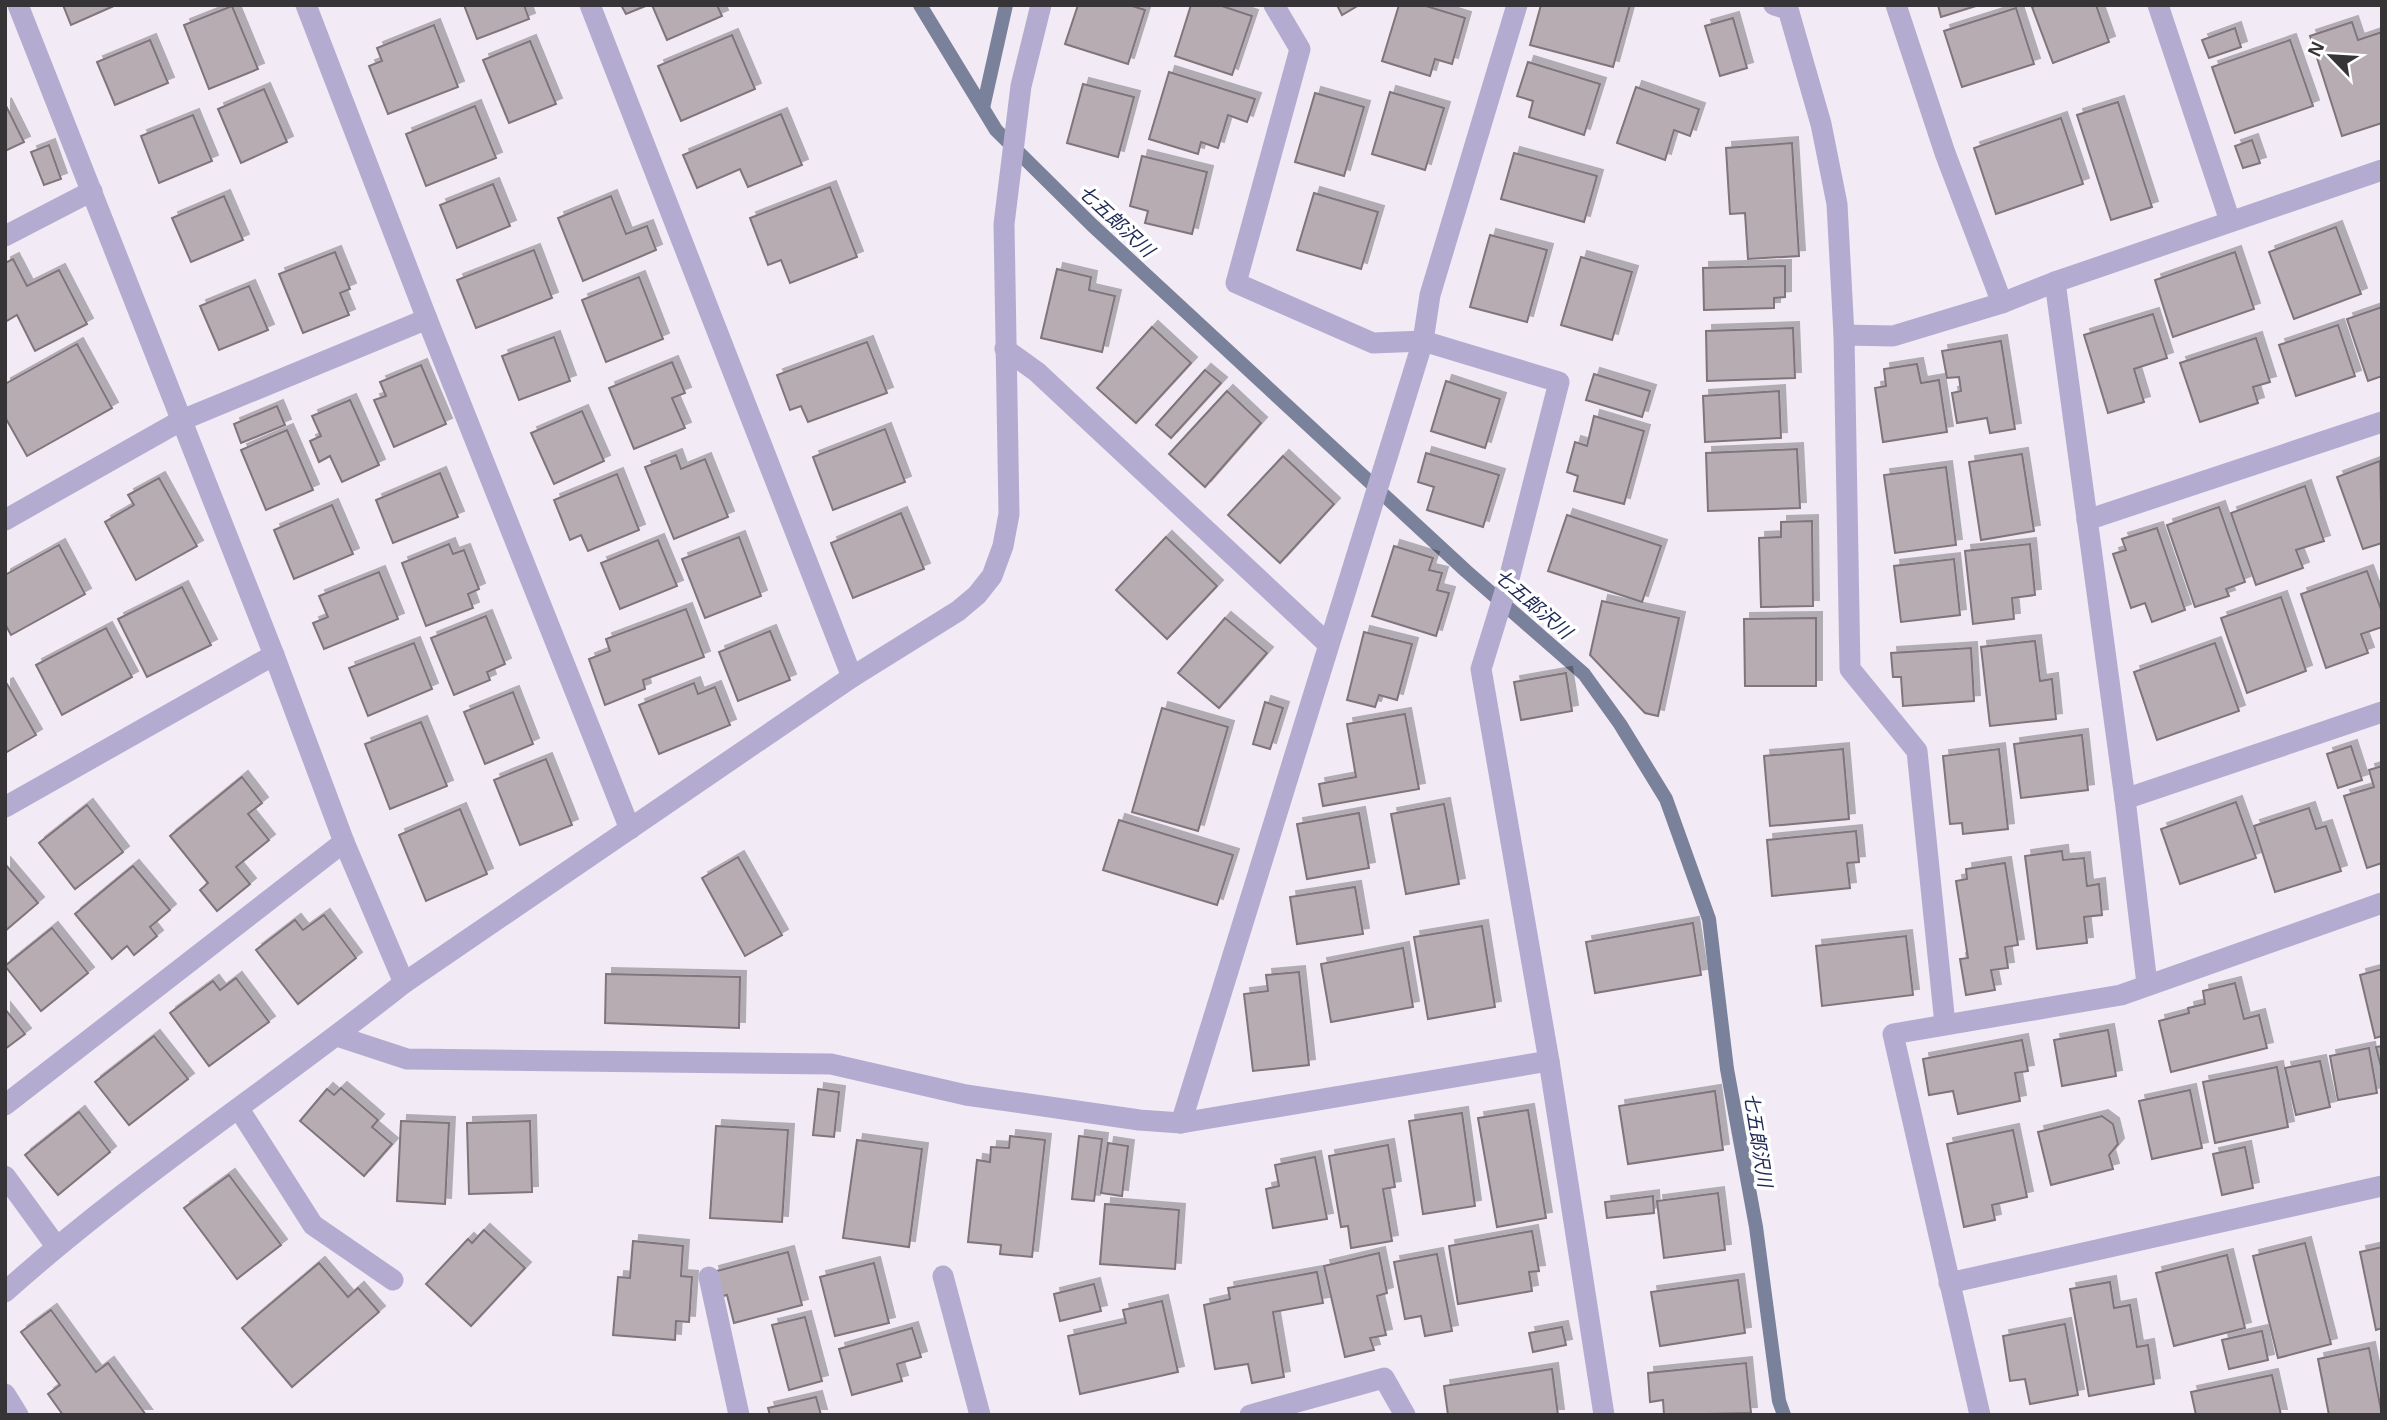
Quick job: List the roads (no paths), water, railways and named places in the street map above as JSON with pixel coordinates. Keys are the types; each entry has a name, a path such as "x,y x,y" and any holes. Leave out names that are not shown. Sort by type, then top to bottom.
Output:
{"street":[{"path":"18,5 274,655 344,842 404,983"},
{"path":"306,5 427,319 630,829"},
{"path":"590,5 852,677"},
{"path":"5,1292 56,1246 404,983 852,677 958,611 977,595 992,576 1003,546 1009,514 1004,224 1021,86 1041,5"},
{"path":"1274,5 1300,48 1236,283 1373,342 1423,341 1559,382 1510,575 1481,669 1549,1061 1604,1415"},
{"path":"1181,1123 1423,341 1430,295 1517,5"},
{"path":"1774,5 1787,9 1822,124 1836,204 1844,335 1850,669 1917,751 1945,1024"},
{"path":"1896,5 1945,153 2002,303"},
{"path":"2158,5 2230,221"},
{"path":"1844,335 1893,335 2002,303 2055,282 2382,170"},
{"path":"5,236 92,191"},
{"path":"2055,282 2125,799 2147,984"},
{"path":"5,520 182,420 427,319"},
{"path":"1005,348 1037,372 1328,643"},
{"path":"2087,520 2382,422"},
{"path":"5,807 274,655"},
{"path":"2125,799 2382,712"},
{"path":"5,1105 344,842"},
{"path":"1980,1415 1893,1034 2121,995 2382,903"},
{"path":"337,1036 407,1059 831,1064 966,1095 1139,1120 1181,1123 1549,1061"},
{"path":"239,1109 313,1224 393,1280"},
{"path":"5,1176 56,1246"},
{"path":"1949,1283 2382,1186"},
{"path":"943,1276 980,1415"},
{"path":"709,1277 739,1415"},
{"path":"1250,1415 1384,1378 1405,1415"},
{"path":"5,1394 18,1415"}],"waterway":[{"name":"七五郎沢川","path":"920,5 996,130 1092,225 1466,571 1584,674 1620,724 1666,799 1709,919 1727,1069 1756,1227 1779,1401 1784,1415"},
{"path":"983,108 1006,5"}]}
